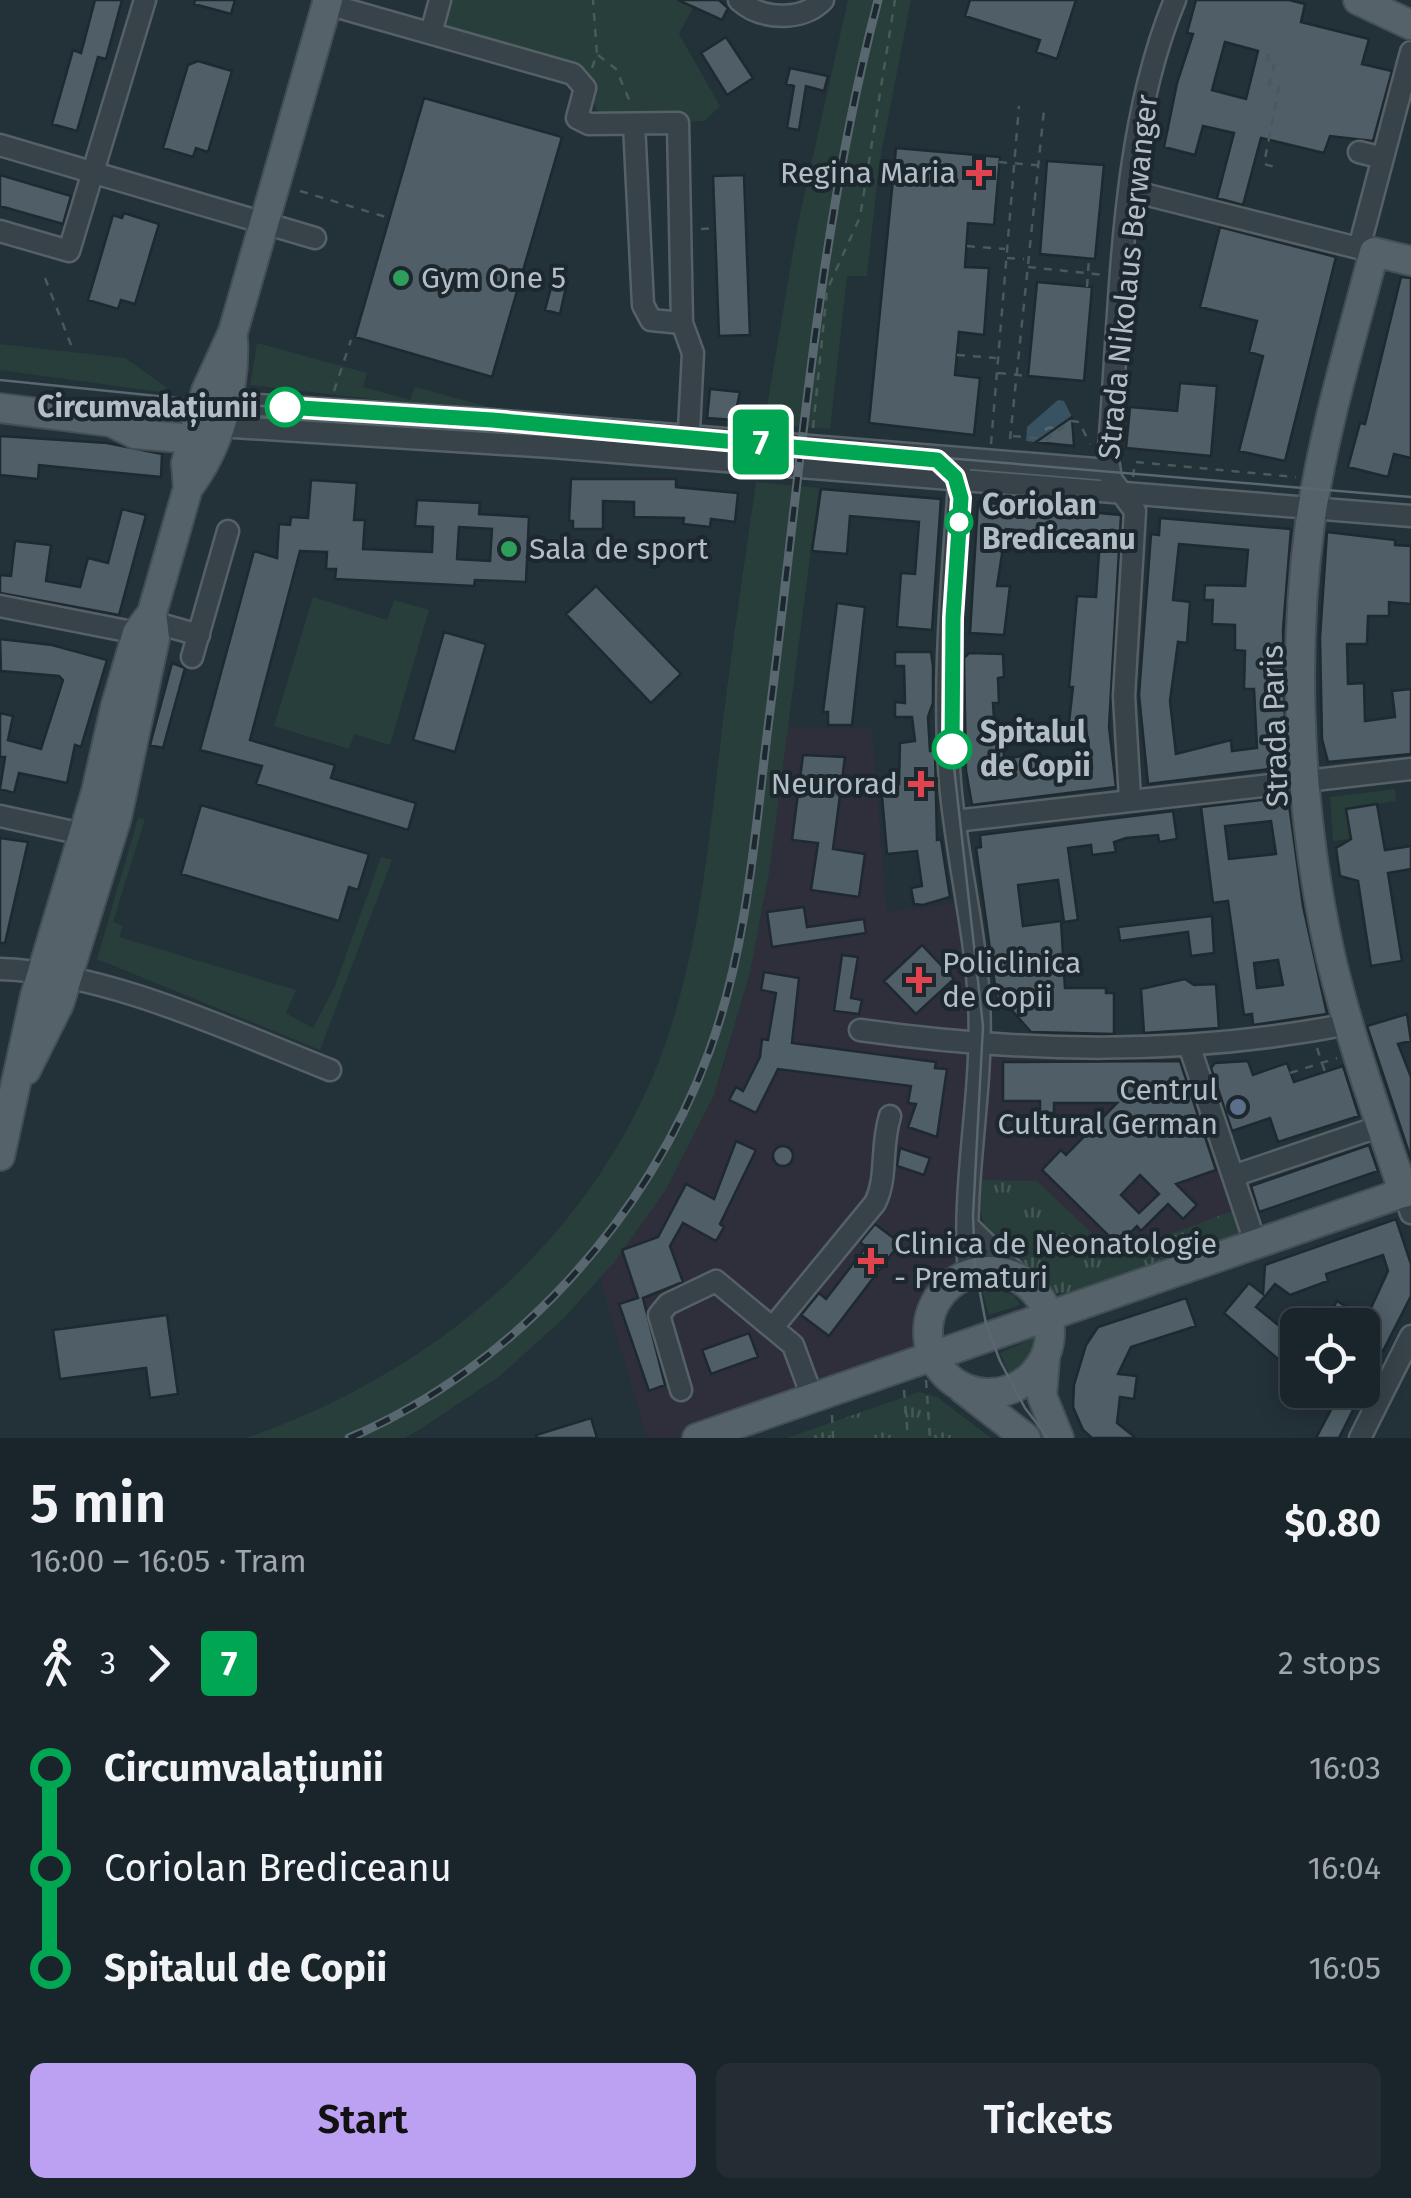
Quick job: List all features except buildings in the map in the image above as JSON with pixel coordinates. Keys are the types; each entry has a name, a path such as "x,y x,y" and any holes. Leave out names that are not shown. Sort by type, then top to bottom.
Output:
{"main road":[{"path":"0,1156 21,1050 55,973 97,837 147,622 188,488 186,463 234,360 233,332 328,2"},
{"path":"1366,2 1411,25"},
{"path":"1367,250 1411,261"},
{"name":"Strada Paris","path":"1367,250 1313,508 1303,645 1307,782 1323,918 1348,1024 1409,1199"},
{"path":"0,408 111,422 135,434 208,422"},
{"path":"697,1438 936,1371 1048,1316 1256,1244 1409,1199"},
{"path":"1026,1438 936,1371 928,1330 932,1309 944,1291 969,1274 993,1271 1024,1281 1039,1296 1048,1316 1050,1336 1042,1396 1059,1438"},
{"path":"936,1371 969,1390 1000,1392 1028,1380 1045,1357"}],"street":[{"path":"0,231 68,251 145,0"},
{"path":"431,33 440,0"},
{"path":"740,0 752,10 782,16 809,11 823,0"},
{"name":"Strada Nikolaus Berwanger","path":"1124,493 1108,470 1132,190 1146,85 1175,0"},
{"path":"328,2 574,74 585,88 576,118 589,124 678,123 682,323 693,353 687,458"},
{"name":"Strada Paris","path":"1367,250 1383,158 1411,52"},
{"path":"634,124 643,305 651,320 682,323"},
{"path":"0,145 315,238"},
{"path":"1358,152 1383,158"},
{"path":"1132,190 1367,250"},
{"path":"208,422 687,458 960,469 1108,470"},
{"path":"208,422 689,436 1124,493 1411,516"},
{"path":"960,469 948,682 955,821 979,998 969,1274"},
{"path":"1124,493 1135,511 1124,696 1130,799"},
{"path":"192,658 228,531"},
{"path":"0,606 147,622 198,634"},
{"path":"955,821 1411,769"},
{"path":"0,816 97,837"},
{"path":"0,968 55,973 330,1070"},
{"path":"860,1030 980,1046 1190,1048 1348,1024"},
{"path":"1190,1048 1256,1244"},
{"path":"774,1326 875,1203 883,1180 881,1149 890,1116"},
{"path":"1233,1176 1381,1126"},
{"path":"970,1228 1024,1281"},
{"path":"681,1390 659,1321 668,1304 716,1281 774,1326 798,1354 822,1404"},
{"path":"1360,1438 1411,1336"}],"path":[{"path":"585,88 597,54 593,0"},
{"path":"810,440 818,406 827,290 860,217 895,0"},
{"path":"597,54 616,69 629,91 634,124"},
{"path":"1269,54 1267,59 1275,61 1269,85 1279,87 1264,164 1275,167"},
{"path":"991,444 1019,106"},
{"path":"1044,110 1011,438 1047,439 1072,421 1079,422 1092,448"},
{"path":"999,162 1047,166"},
{"path":"300,191 386,217"},
{"path":"967,246 1006,249"},
{"path":"1006,257 1026,260"},
{"path":"1086,287 1089,258"},
{"path":"1026,267 1112,276"},
{"path":"45,278 73,350"},
{"path":"332,398 352,340"},
{"path":"957,355 998,358"},
{"path":"997,373 1028,376"},
{"path":"1134,462 1297,477"},
{"path":"1312,1032 1325,1072"},
{"path":"1290,1073 1350,1054"},
{"path":"930,1438 936,1371"},
{"path":"904,1383 908,1438"},
{"path":"822,1404 833,1438"}],"shaded area":[{"path":"786,728 872,728 887,911 960,903 971,964 975,1081 961,1278 944,1291 932,1309 928,1330 933,1356 697,1438 647,1438 600,1279 665,1191 724,1066 764,905"},
{"path":"986,1051 1185,1052 1249,1230 1077,1291 1047,1293 980,1211"}],"green space":[{"path":"444,0 697,0 679,34 720,106 705,121 606,125 585,88 434,34"},
{"path":"848,0 911,0 879,165 867,276 847,276 830,429 764,424 798,223"},
{"path":"257,343 367,373 363,387 410,400 415,387 493,408 491,413 250,385"},
{"path":"0,344 125,358 166,387 167,393 0,370"},
{"path":"756,482 819,488 769,873 750,972 714,1095 665,1191 615,1261 565,1317 501,1375 422,1428 405,1438 246,1438 312,1412 376,1379 435,1342 490,1298 540,1250 585,1195 623,1136 670,1031 691,948 706,864"},
{"path":"313,597 387,620 394,600 429,610 390,745 354,734 349,749 274,726"},
{"path":"1395,789 1396,801 1346,809 1351,839 1333,841 1330,797"},
{"path":"138,818 145,819 113,922 123,926 119,937 296,990 286,1013 313,1028 335,986 381,857 392,860 320,1050 97,959"},
{"path":"980,1180 1037,1181 1114,1255 1238,1209 1245,1231 1113,1281 1046,1293 1024,1278 992,1240 981,1212"},
{"path":"993,1289 1014,1295 1020,1305 989,1315 982,1291"},
{"path":"1037,1336 1028,1363 1011,1378 1000,1353"},
{"path":"919,1392 937,1397 991,1438 787,1438"}],"water":[{"path":"1058,400 1064,401 1072,417 1042,443 1026,441 1027,427"}],"tram line":[{"path":"0,380 246,405 492,420 1411,497"},
{"name":"7","path":"285,407 492,420 917,455 937,460 955,477 961,498 953,618 952,749"},
{"path":"932,458 952,473 961,498 953,618 952,749 983,1026 973,1216 975,1266 986,1324 1000,1361 1025,1408 1048,1438"}],"railway":[{"path":"349,1438 409,1408 466,1372 519,1329 568,1281 612,1229 650,1173 683,1113 709,1052 733,971 748,887 825,267 857,88 878,0"}],"place":[{"name":"Regina Maria","path":"979,173"},
{"name":"Gym One 5","path":"401,278"},
{"name":"Circumvalațiunii","path":"285,407"},
{"name":"Coriolan Brediceanu","path":"959,522"},
{"name":"Sala de sport","path":"509,549"},
{"name":"Spitalul de Copii","path":"952,749"},
{"name":"Neurorad","path":"921,784"},
{"name":"Policlinica de Copii","path":"919,980"},
{"name":"Centrul Cultural German","path":"1238,1107"},
{"name":"Clinica de Neonatologie - Prematuri","path":"871,1261"}]}
